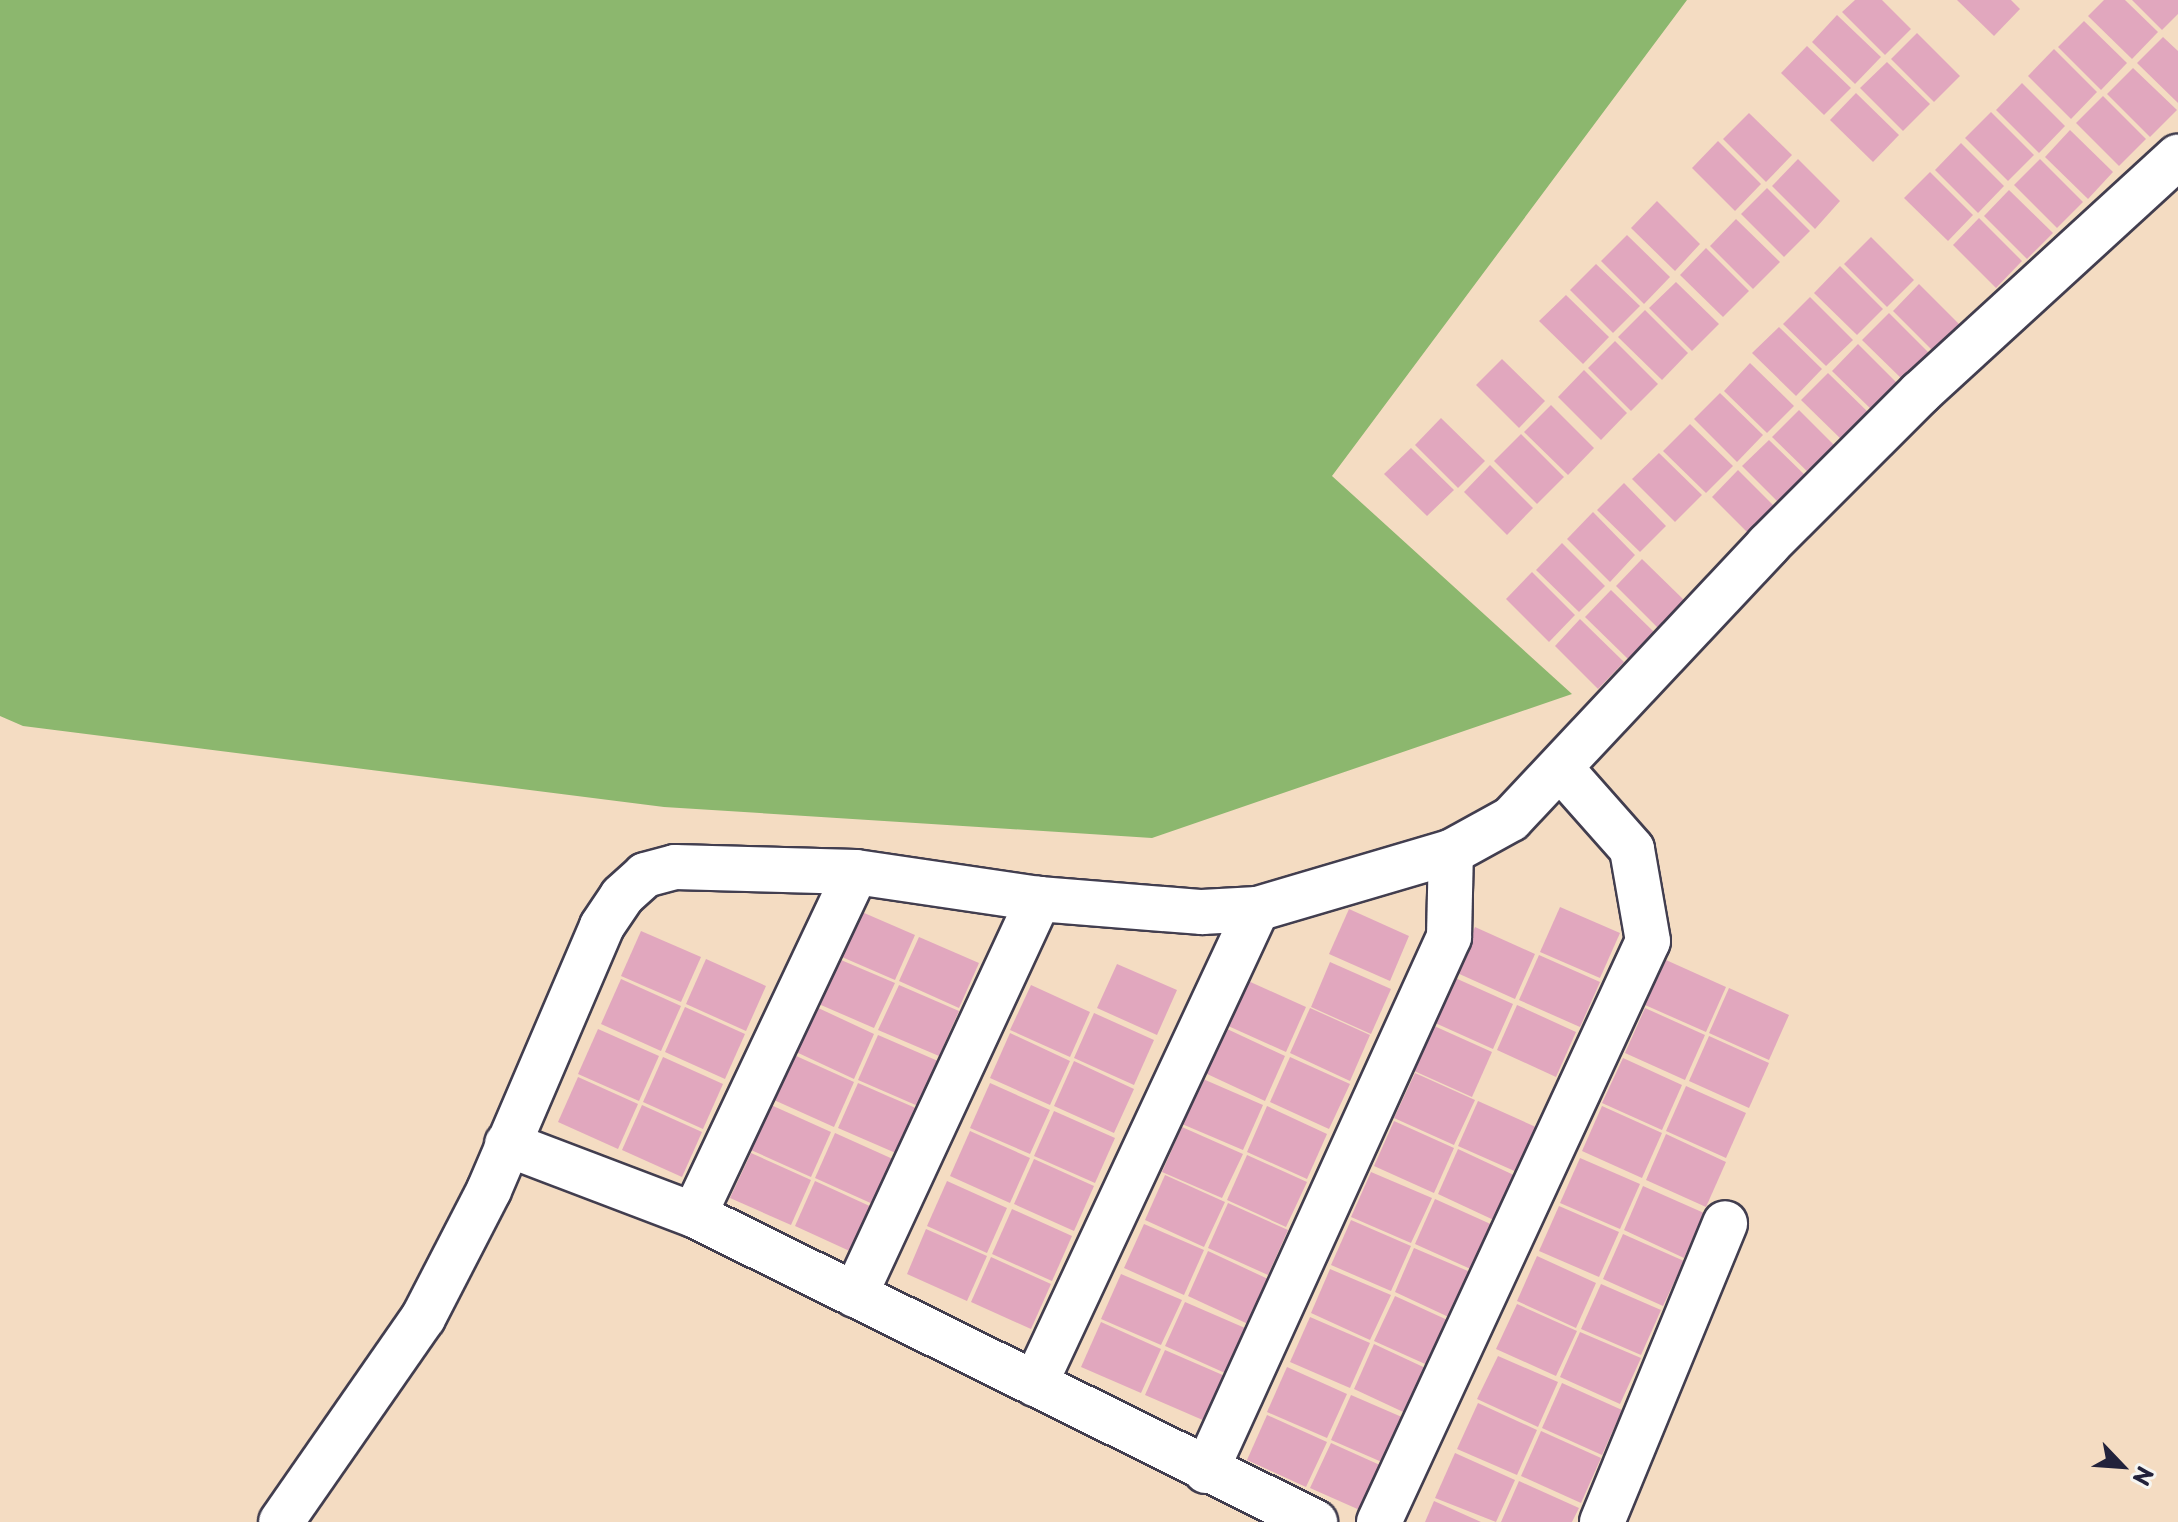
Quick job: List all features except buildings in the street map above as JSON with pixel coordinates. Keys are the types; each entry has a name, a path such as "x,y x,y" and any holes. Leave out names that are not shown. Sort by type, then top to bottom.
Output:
{"street":[{"path":"281,1522 423,1318 507,1144 602,926 622,896 645,875 675,867 856,872 1039,899 1202,912 1257,909 1451,852 1511,819 1562,770 1768,545 1920,393 2178,157"},
{"path":"1379,1522 1648,941 1632,849 1562,770"},
{"path":"1206,1471 1449,937 1451,852"},
{"path":"694,1215 856,872"},
{"path":"855,1295 1039,899"},
{"path":"1035,1384 1257,909"},
{"path":"507,1144 694,1215 1206,1471 1315,1522"},
{"path":"1602,1522 1725,1223"}],"green space":[{"path":"0,0 1687,0 1332,476 1572,694 1152,838 664,807 23,726 0,716"}]}
